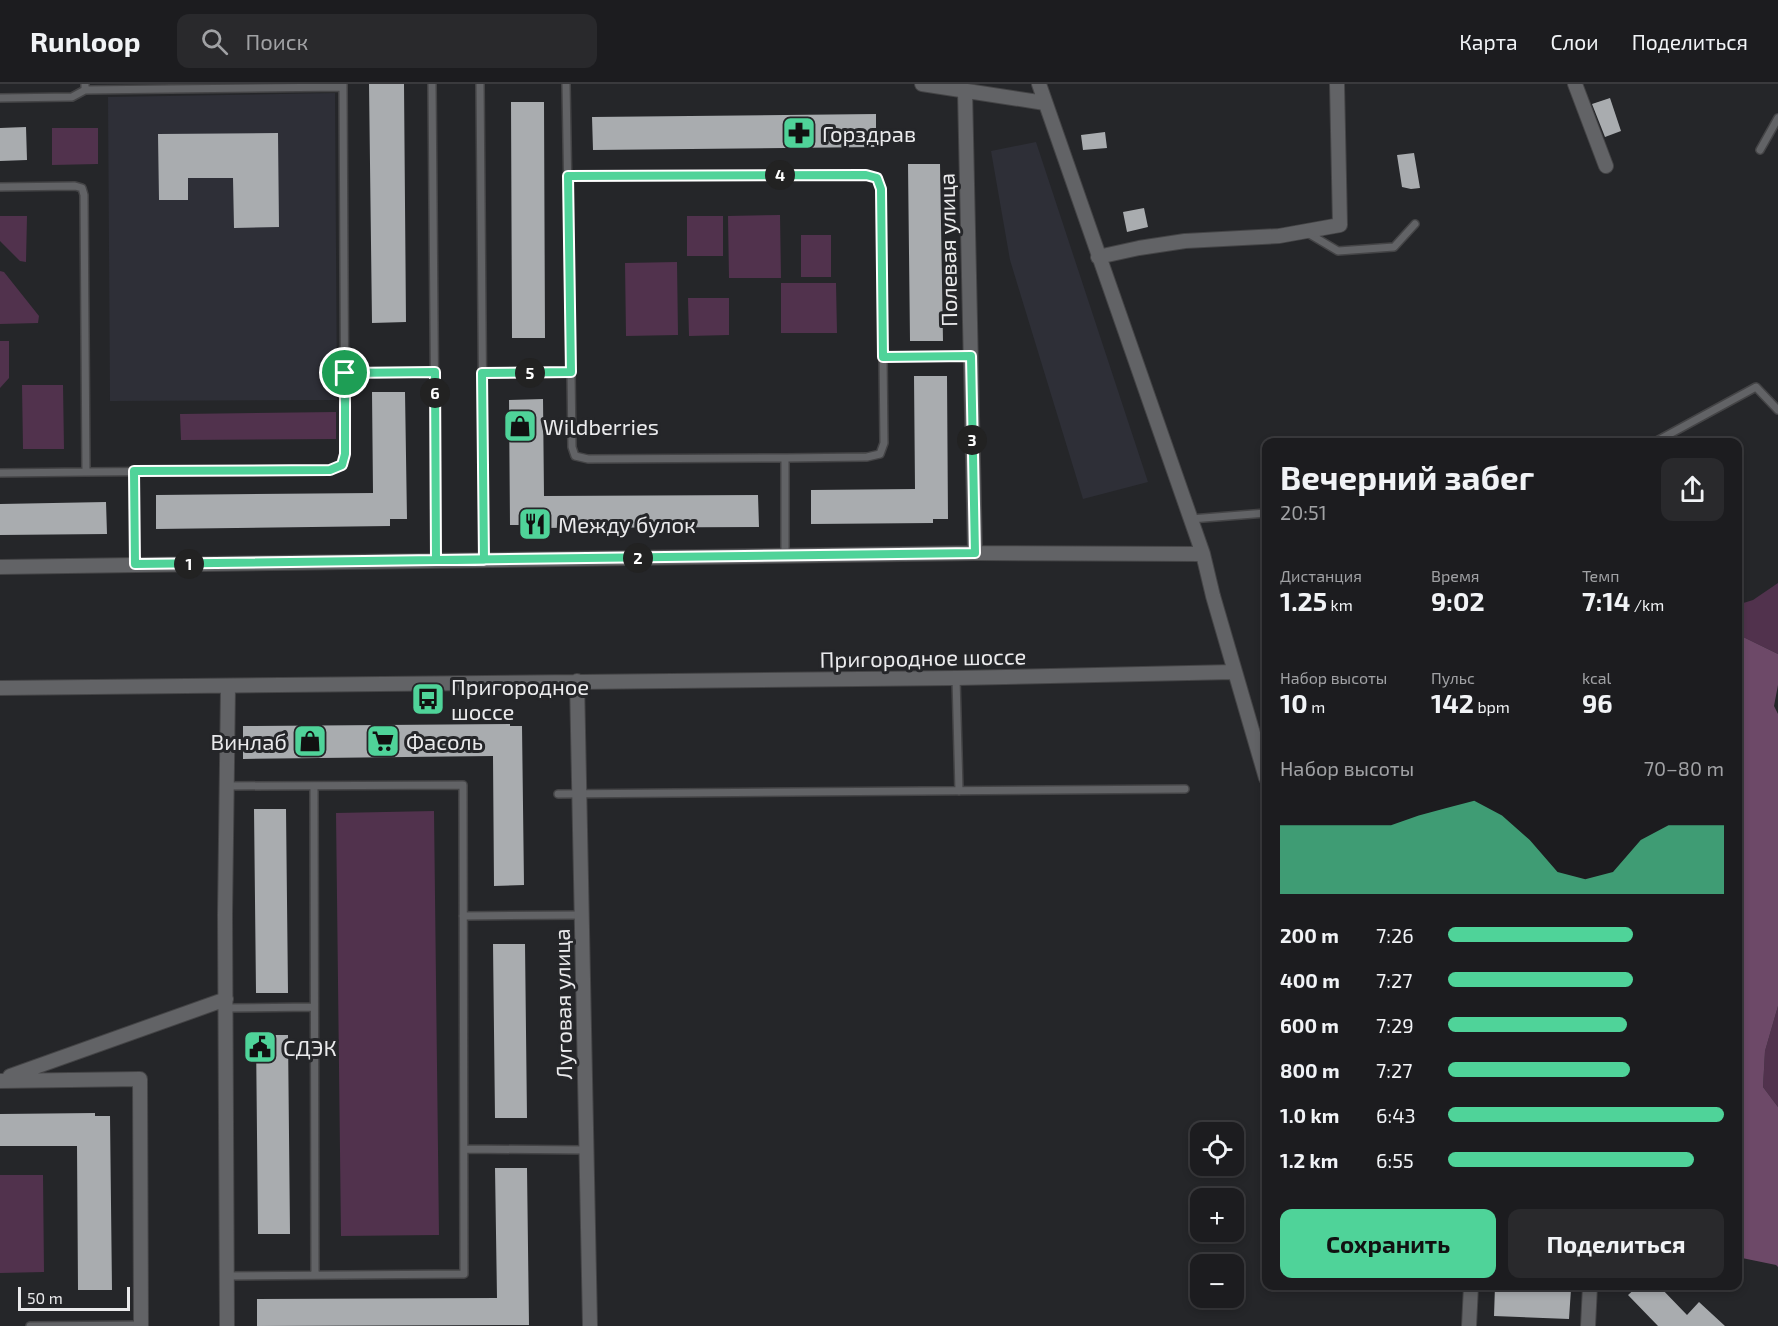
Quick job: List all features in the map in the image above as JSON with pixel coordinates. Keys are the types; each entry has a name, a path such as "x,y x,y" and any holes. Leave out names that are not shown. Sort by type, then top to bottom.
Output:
{"street":[{"path":"922,84 1045,103"},
{"path":"1039,84 1203,554 1234,672 1262,765"},
{"path":"1098,257 1185,241 1279,236 1340,225 1337,84"},
{"path":"1575,84 1606,166"},
{"name":"Полевая улица","path":"965,91 975,553"},
{"path":"0,567 975,553 1203,554"},
{"name":"Пригородное шоссе","path":"0,688 956,678 1234,672"},
{"name":"Луговая улица","path":"577,681 590,1326"},
{"path":"227,1326 226,786 228,687"},
{"path":"0,1080 226,1004"},
{"path":"0,1080 140,1079 141,1326"},
{"path":"1469,1326 1471,1290"},
{"path":"1588,1326 1590,1290"}],"lane":[{"path":"432,84 436,560"},
{"path":"480,84 484,560"},
{"path":"566,84 572,447 575,456 588,459 867,458 880,454 884,443 881,189 877,178 866,175 568,176"},
{"path":"0,98 72,97 85,87 343,85 345,373 345,454 342,465 330,470 0,473"},
{"path":"1760,150 1778,118"},
{"path":"0,187 75,186 82,188 84,195 86,472"},
{"path":"1304,231 1338,251 1394,247 1415,224"},
{"path":"883,357 971,356"},
{"path":"345,373 435,372"},
{"path":"482,373 571,372"},
{"path":"1662,438 1756,387 1778,410"},
{"path":"785,458 785,556"},
{"path":"134,471 135,564"},
{"path":"1191,519 1262,513"},
{"path":"956,678 958,790"},
{"path":"226,786 463,784 464,916 464,1274 227,1276"},
{"path":"314,786 315,1275"},
{"path":"558,794 1185,789"},
{"path":"464,916 582,915"},
{"path":"226,1004 314,1007"},
{"path":"464,1149 586,1150"},
{"path":"30,1326 141,1326"}],"shaded area":[{"path":"335,93 337,400 110,401 108,97"},
{"path":"52,128 98,128 98,164 52,165"},
{"path":"1036,142 1148,482 1083,499 1010,260 991,151"},
{"path":"780,215 781,278 729,278 728,216"},
{"path":"0,216 27,216 26,262 20,261 0,241"},
{"path":"687,216 723,216 723,256 687,256"},
{"path":"801,235 831,235 831,277 801,277"},
{"path":"677,262 678,335 626,336 625,263"},
{"path":"0,271 4,272 39,316 38,323 0,324"},
{"path":"781,283 836,283 837,333 781,333"},
{"path":"688,298 729,298 729,335 689,336"},
{"path":"0,341 9,341 9,378 0,388"},
{"path":"22,385 63,385 64,449 23,449"},
{"path":"336,412 336,439 181,440 180,414"},
{"path":"1778,583 1778,654 1742,636 1742,603 1753,600"},
{"path":"1742,636 1778,654 1778,685 1774,706 1778,714 1778,1006 1765,1051 1763,1087 1778,1107 1778,1267 1742,1258"},
{"path":"434,811 439,1235 341,1236 336,813"},
{"path":"1778,1006 1778,1107 1763,1087 1765,1051"},
{"path":"0,1175 43,1175 44,1272 0,1273"}],"building":[{"path":"369,84 404,84 406,322 372,323"},
{"path":"1610,98 1621,131 1605,137 1592,104"},
{"path":"511,102 544,102 545,338 512,338"},
{"path":"876,114 876,147 593,150 592,117"},
{"path":"26,127 27,160 0,161 0,128"},
{"path":"1105,132 1107,148 1083,150 1081,135"},
{"path":"278,133 279,227 234,228 233,178 188,178 188,200 159,200 158,134"},
{"path":"1414,153 1420,188 1411,189 1402,187 1397,155"},
{"path":"908,164 940,164 943,341 910,341"},
{"path":"1144,208 1148,227 1127,232 1123,212"},
{"path":"914,376 947,376 948,519 933,519 933,523 811,524 811,490 915,489"},
{"path":"372,392 405,392 407,519 390,519 390,526 156,529 156,495 373,493"},
{"path":"543,399 544,496 758,495 759,527 526,528 526,525 510,525 509,400"},
{"path":"106,502 107,534 0,535 0,504"},
{"path":"510,724 510,726 522,726 524,885 494,886 493,756 243,759 243,726"},
{"path":"254,809 286,809 288,993 256,993"},
{"path":"493,944 525,944 527,1118 495,1118"},
{"path":"256,1035 288,1035 290,1234 258,1234"},
{"path":"95,1113 95,1116 110,1116 112,1290 78,1290 77,1146 0,1146 0,1114"},
{"path":"495,1168 527,1168 529,1325 257,1326 257,1299 497,1298"},
{"path":"1495,1290 1571,1290 1569,1319 1494,1316"},
{"path":"1634,1290 1663,1290 1687,1315 1699,1302 1725,1326 1658,1326 1628,1295"}],"place":[{"name":"Горздрав","path":"799,133"},
{"name":"Wildberries","path":"520,426"},
{"name":"Между булок","path":"535,524"},
{"name":"Пригородное шоссе","path":"428,699"},
{"name":"Винлаб","path":"310,741"},
{"name":"Фасоль","path":"383,741"},
{"name":"СДЭК","path":"260,1047"}],"route":[{"path":"345,373 345,454 342,465 330,470 134,471 135,564 975,553 971,356 883,357 881,189 877,178 866,175 568,176 571,372 482,373 484,560 436,560 435,372 345,373"}]}
